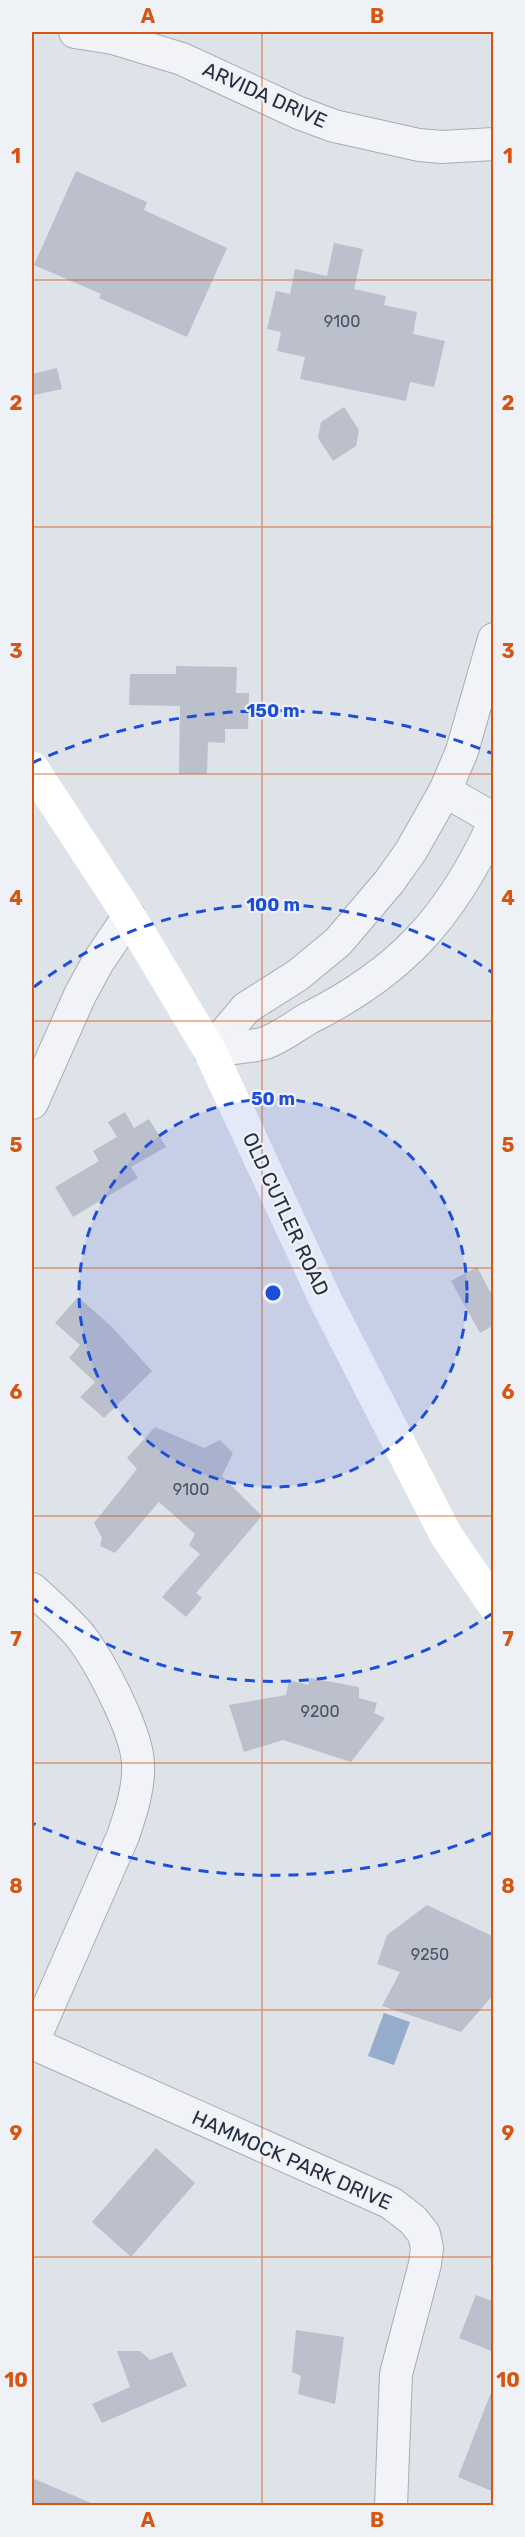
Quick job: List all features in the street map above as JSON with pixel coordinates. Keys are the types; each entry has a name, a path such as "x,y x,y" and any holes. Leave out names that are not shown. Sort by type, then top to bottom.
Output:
{"main road":[{"name":"OLD CUTLER ROAD","path":"32,768 129,916 210,1050 326,1301 446,1535 494,1605"}],"street":[{"name":"ARVIDA DRIVE","path":"75,32 113,39 182,59 213,71 299,113 343,129 419,145 442,147 494,144"},
{"path":"210,1050 246,1008 298,975 338,942 406,859 445,791 473,716 494,639"},
{"path":"210,1050 266,1043 333,1007 393,965 432,927 461,886 494,821 445,791"},
{"path":"32,1103 80,995 98,962 129,916"},
{"path":"32,1589 71,1625 95,1658 127,1722 139,1762 133,1805 123,1836 32,2044"},
{"name":"HAMMOCK PARK DRIVE","path":"32,2044 391,2203 413,2220 424,2234 427,2248 425,2264 411,2312 394,2391 391,2505"}],"water":[{"path":"384,2013 410,2022 394,2065 368,2056"}],"building":[{"path":"76,171 147,202 144,210 227,248 187,337 99,298 101,294 34,265"},
{"path":"334,243 363,249 354,289 386,296 384,305 417,312 413,334 445,341 434,387 410,382 406,401 300,379 305,357 277,351 281,332 267,329 276,291 290,294 295,269 327,276"},
{"path":"57,368 62,389 34,395 32,374"},
{"path":"344,407 359,430 356,446 333,461 318,438 321,422"},
{"path":"176,666 237,667 236,693 249,693 248,729 225,729 225,743 208,742 207,774 179,774 180,706 129,705 130,674 176,674"},
{"path":"125,1112 134,1128 149,1119 166,1147 131,1167 138,1178 73,1217 55,1187 99,1161 93,1151 117,1137 108,1122"},
{"path":"477,1267 494,1299 494,1325 480,1333 451,1281"},
{"path":"78,1297 111,1326 152,1371 104,1418 80,1397 95,1382 69,1358 80,1345 55,1323"},
{"path":"155,1427 204,1448 220,1440 233,1453 222,1476 262,1516 196,1593 202,1598 186,1617 162,1597 200,1554 189,1545 195,1534 159,1502 115,1553 100,1546 102,1538 94,1523 137,1469 127,1458"},
{"path":"310,1678 359,1687 359,1698 377,1703 374,1713 385,1718 351,1762 283,1740 244,1752 229,1705 286,1695 289,1680 308,1685"},
{"path":"427,1905 494,1937 494,1994 461,2032 382,2006 400,1972 377,1964 387,1935"},
{"path":"156,2148 195,2183 131,2257 92,2222"},
{"path":"476,2295 494,2302 494,2352 459,2338"},
{"path":"296,2330 344,2337 335,2404 298,2394 301,2376 292,2372"},
{"path":"117,2351 140,2351 150,2360 172,2352 187,2386 102,2423 92,2404 130,2387"},
{"path":"492,2390 494,2391 494,2492 458,2477"},
{"path":"32,2478 96,2505 32,2505"}]}
